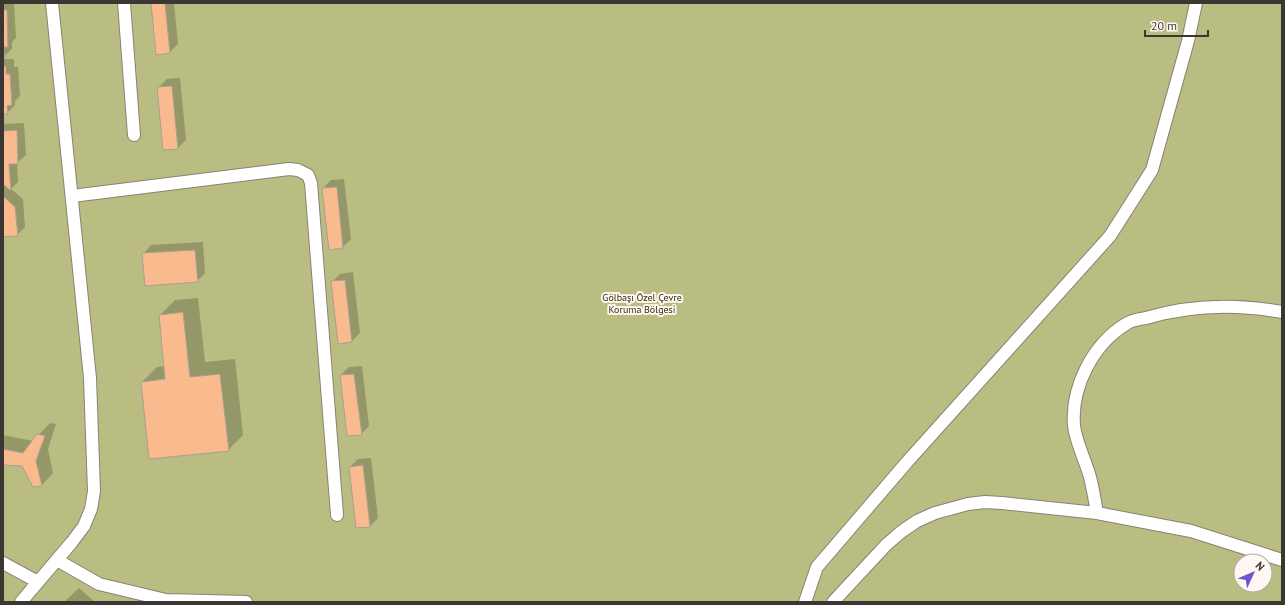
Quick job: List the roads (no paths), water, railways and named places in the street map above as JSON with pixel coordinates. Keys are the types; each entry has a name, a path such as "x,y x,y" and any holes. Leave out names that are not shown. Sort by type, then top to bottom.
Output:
{"lane":[{"path":"21,602 84,526 94,491 90,378 52,3"},
{"path":"124,3 134,135"},
{"path":"805,602 817,567 907,462 1110,236 1152,170 1188,41 1196,3"},
{"path":"72,196 289,169 298,170 308,175 311,184 338,515"},
{"path":"1097,513 1090,478 1074,426 1074,412 1080,382 1086,368 1104,343 1127,323 1154,315 1182,310 1210,307 1239,307 1282,312"},
{"path":"833,602 886,545 917,521 957,506 985,502 1002,502 1097,513 1191,531 1282,560"},
{"path":"57,560 99,584 166,600 246,602"},
{"path":"3,563 38,582"}],"park label":[{"name":"Gölbaşı Özel Çevre Koruma Bölgesi","path":"642,302"}]}
